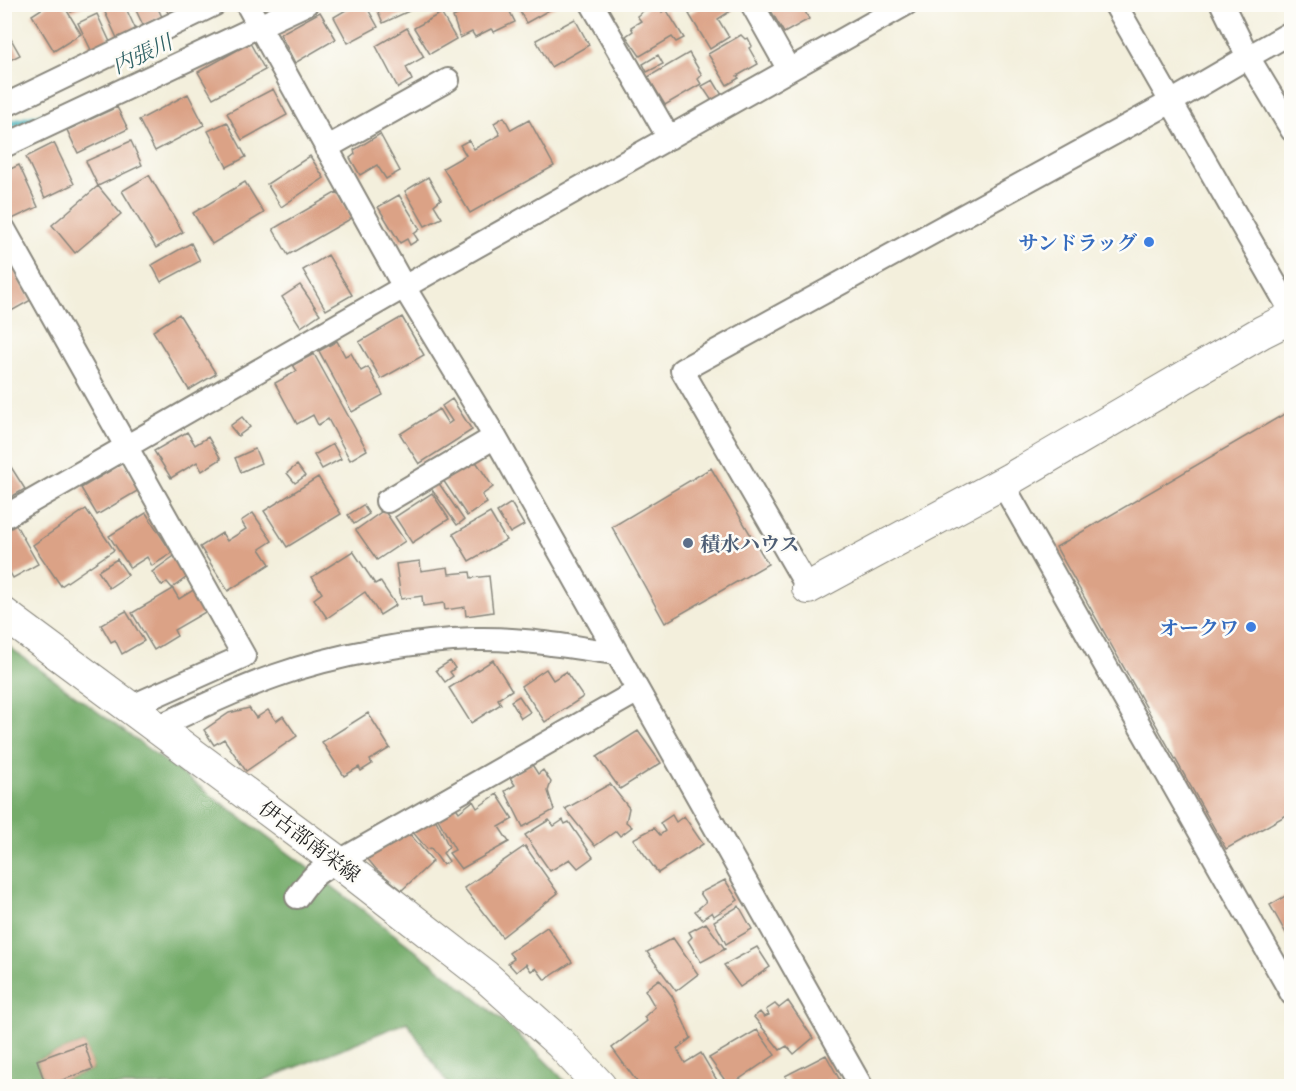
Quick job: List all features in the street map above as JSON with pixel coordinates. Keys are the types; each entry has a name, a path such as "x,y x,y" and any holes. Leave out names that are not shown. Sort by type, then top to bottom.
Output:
{"main road":[{"path":"808,588 1002,483 1292,315"},
{"name":"伊古部南栄線","path":"4,614 338,862 485,976 560,1043 600,1086"}],"street":[{"path":"4,106 215,4"},
{"path":"247,4 404,287 495,437 861,1086"},
{"path":"4,146 306,4"},
{"path":"592,4 669,138"},
{"path":"752,4 789,70"},
{"path":"4,517 404,287 906,4"},
{"path":"1115,4 1292,315"},
{"path":"1222,4 1248,57 1292,130"},
{"path":"808,588 682,370 1171,102 1292,32"},
{"path":"326,148 448,80"},
{"path":"4,228 244,656 130,707"},
{"path":"387,501 495,437"},
{"path":"1002,483 1292,994"},
{"path":"158,727 275,676 314,664 413,644 477,639 617,653"},
{"path":"297,897 314,874 638,691"}],"green space":[{"path":"4,643 282,848 449,977 500,1018 569,1086 449,1086 407,1022 250,1086 47,1086 5,1086","holes":["84,1043 93,1069 47,1086 37,1060"]}],"building":[{"path":"49,4 63,4 81,34 54,51 32,15"},
{"path":"68,4 88,4 71,12"},
{"path":"116,4 124,4 136,30 117,38 104,10"},
{"path":"133,4 156,4 162,17 143,25"},
{"path":"164,4 187,4 168,13"},
{"path":"356,4 365,4 378,27 348,43 334,17"},
{"path":"375,4 424,4 383,23"},
{"path":"480,4 506,4 515,22 494,32 491,29 475,37 472,32 460,38 453,17"},
{"path":"516,4 560,4 526,23"},
{"path":"652,4 658,4 662,12 666,9 684,38 676,42 672,37 640,56 626,36 633,31 631,27 641,21 637,16"},
{"path":"705,4 736,4 737,7 718,19 729,37 710,49 689,14"},
{"path":"767,4 801,4 809,19 784,33"},
{"path":"320,12 336,39 295,63 280,34"},
{"path":"441,13 456,39 430,54 414,28"},
{"path":"97,14 110,42 92,52 78,23"},
{"path":"575,19 589,45 551,67 536,40"},
{"path":"407,28 424,57 406,67 412,80 398,88 376,46"},
{"path":"7,32 20,55 4,63 4,33"},
{"path":"741,35 745,39 748,38 752,46 749,48 758,64 737,76 739,78 727,85 708,54"},
{"path":"250,43 265,70 213,98 198,72"},
{"path":"689,53 702,75 698,79 701,84 665,105 648,77"},
{"path":"658,55 663,64 647,72 643,64"},
{"path":"713,80 722,95 712,101 702,86"},
{"path":"273,89 287,115 242,140 227,113"},
{"path":"188,94 204,125 155,151 139,120"},
{"path":"117,107 128,129 78,153 67,130"},
{"path":"504,117 511,130 529,120 554,166 470,213 443,168 466,155 460,145 469,140 474,149 500,135 494,123"},
{"path":"227,122 246,157 227,167 208,131"},
{"path":"380,134 400,171 386,179 377,165 360,175 350,158 355,154 354,150"},
{"path":"131,141 142,165 98,186 86,161"},
{"path":"54,143 74,184 45,198 26,157"},
{"path":"310,156 324,178 281,207 267,184"},
{"path":"19,165 38,207 10,220 4,208 4,172"},
{"path":"149,175 183,232 156,248 122,191"},
{"path":"428,177 441,199 434,205 442,218 425,226 405,191"},
{"path":"245,182 264,213 212,244 193,213"},
{"path":"98,186 121,214 75,253 52,225"},
{"path":"337,192 352,218 288,255 273,229"},
{"path":"399,195 420,229 414,234 418,240 410,245 407,239 400,243 378,207"},
{"path":"191,243 200,261 161,282 152,265"},
{"path":"4,251 31,300 6,314 4,310"},
{"path":"328,255 352,295 326,310 303,270"},
{"path":"300,285 320,314 301,327 282,297"},
{"path":"179,314 216,374 189,390 153,331"},
{"path":"402,317 424,355 381,379 359,342"},
{"path":"337,341 345,356 351,353 361,371 368,367 383,395 352,412 319,351"},
{"path":"314,354 367,450 350,460 328,419 318,425 313,415 297,424 275,383 297,371 293,365"},
{"path":"452,399 472,430 419,464 400,434 439,409 448,424 452,421 442,406"},
{"path":"1286,413 1292,423 1292,812 1226,849 1056,547"},
{"path":"242,417 250,427 238,436 230,426"},
{"path":"187,432 195,445 208,437 221,459 202,471 197,462 171,478 154,451"},
{"path":"333,444 341,459 322,469 314,455"},
{"path":"255,449 261,463 241,472 235,458"},
{"path":"4,456 25,489 4,501"},
{"path":"475,460 493,487 482,495 487,503 467,516 443,480"},
{"path":"123,463 139,490 97,515 81,488"},
{"path":"297,465 305,476 295,483 287,473"},
{"path":"711,468 768,564 665,623 612,527"},
{"path":"318,477 341,514 287,547 264,511"},
{"path":"438,482 464,520 457,525 430,487"},
{"path":"432,493 449,519 412,543 395,517"},
{"path":"511,503 524,525 510,533 497,512"},
{"path":"363,505 369,514 354,524 348,515"},
{"path":"86,509 114,550 61,586 33,545"},
{"path":"384,510 405,541 377,560 356,530"},
{"path":"146,513 172,553 152,566 147,557 130,568 109,536"},
{"path":"253,513 272,541 260,549 270,564 228,591 200,547 222,533 227,541 246,529 241,521"},
{"path":"490,513 506,540 469,561 453,534"},
{"path":"16,525 38,564 13,578 8,569 4,571 4,532"},
{"path":"353,551 375,584 380,581 396,605 380,615 365,592 327,618 314,599 322,593 312,577"},
{"path":"177,554 191,574 172,588 167,582 162,586 152,572"},
{"path":"117,559 128,575 109,588 98,571"},
{"path":"420,561 421,571 448,567 449,574 470,572 471,578 489,576 493,612 466,616 465,607 445,610 444,603 423,606 422,596 401,599 396,564"},
{"path":"173,589 179,599 195,589 207,611 174,630 177,636 154,650 132,613"},
{"path":"126,611 144,641 122,654 115,640 111,642 101,625"},
{"path":"493,660 512,690 498,699 501,704 471,723 449,688"},
{"path":"450,661 455,668 450,672 453,676 445,682 436,670"},
{"path":"546,669 553,680 566,672 583,697 545,722 521,686"},
{"path":"519,696 530,712 521,718 511,701"},
{"path":"249,708 256,718 268,710 276,721 283,716 297,736 246,771 224,739 214,745 204,730 229,713"},
{"path":"368,713 390,748 370,760 372,764 361,771 359,767 344,776 322,742"},
{"path":"638,731 661,763 620,789 597,757"},
{"path":"531,763 538,774 543,770 551,782 548,791 554,810 523,827 505,791 515,785 509,776"},
{"path":"610,784 629,808 626,822 632,827 620,836 616,831 595,846 565,809"},
{"path":"497,794 513,819 499,827 509,842 461,869 449,853 455,850 438,819 455,806 459,812 473,801 477,808"},
{"path":"433,814 449,847 443,853 449,861 443,865 431,848 427,849 411,830"},
{"path":"672,815 676,822 684,816 703,844 658,873 633,839 654,828 660,835 665,831 660,823"},
{"path":"549,820 554,826 563,820 565,824 569,822 593,857 578,868 570,859 550,871 525,835"},
{"path":"408,832 433,861 402,890 376,869 366,857"},
{"path":"525,846 558,893 502,937 464,888"},
{"path":"725,880 738,900 714,916 712,912 702,919 695,911 706,902 700,893"},
{"path":"1292,892 1292,944 1270,905"},
{"path":"739,906 752,929 726,944 714,921"},
{"path":"706,923 725,949 701,962 688,941 692,937 689,932"},
{"path":"547,927 572,962 545,980 536,968 531,971 526,964 516,972 508,963 514,959 509,953"},
{"path":"673,938 698,974 676,991 647,952"},
{"path":"757,947 770,967 740,987 724,965"},
{"path":"659,979 672,996 691,1038 677,1049 685,1063 701,1053 718,1082 710,1086 658,1086 655,1082 649,1086 640,1086 612,1048 647,1021 644,1017 655,1007 645,990"},
{"path":"788,1001 813,1038 794,1054 787,1046 780,1050 754,1017 760,1012 764,1017 769,1015 766,1010 775,1004 779,1008"},
{"path":"757,1030 775,1055 729,1086 709,1058"},
{"path":"84,1043 93,1069 46,1086 37,1060"},
{"path":"826,1055 842,1084 838,1086 792,1086 785,1076"}],"waterway":[{"name":"内張川","path":"4,126 41,117"}],"place":[{"name":"サンドラッグ","path":"1149,242"},
{"name":"積水ハウス","path":"688,543"},
{"name":"オークワ","path":"1251,627"}]}
